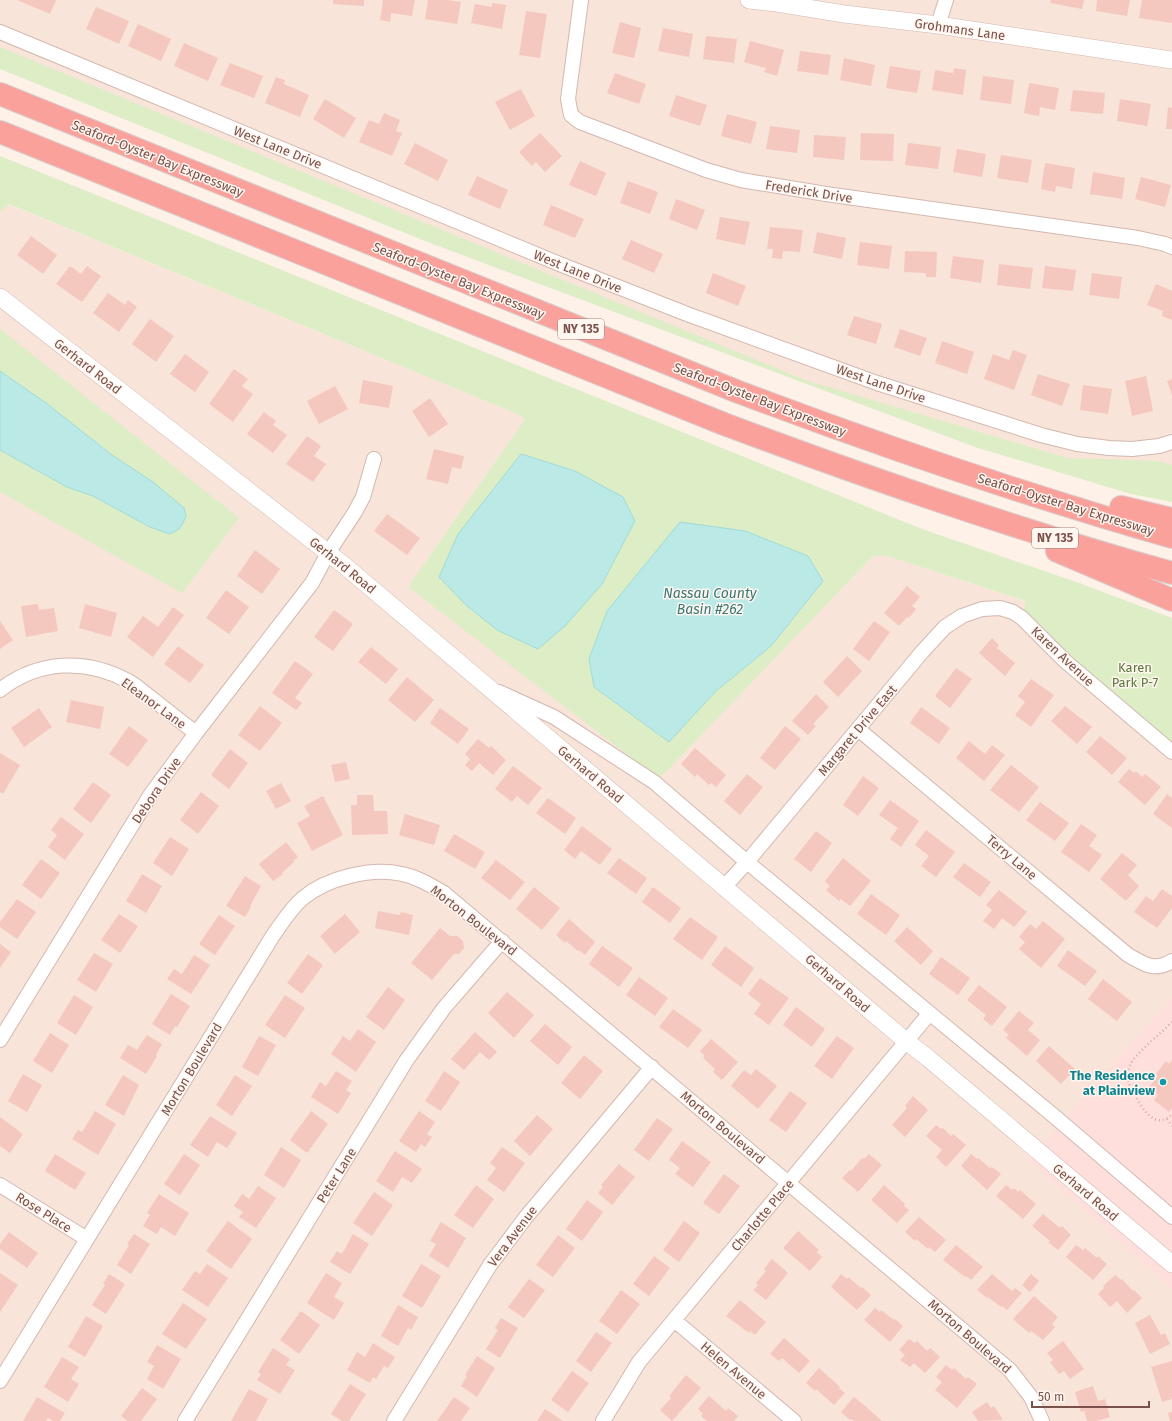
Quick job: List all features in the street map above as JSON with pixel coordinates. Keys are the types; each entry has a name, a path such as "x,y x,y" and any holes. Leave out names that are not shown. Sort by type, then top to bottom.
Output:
{"highway":[{"name":"Seaford-Oyster Bay Expressway","path":"0,94 736,391 841,430 950,467 1172,537"},
{"name":"NY 135","path":"0,132 695,413 829,463 939,501 1050,537 1172,573"},
{"path":"950,467 1172,519"},
{"path":"939,501 1172,600"}],"street":[{"name":"Frederick Drive","path":"581,0 568,99 571,115 580,122 706,170 741,180 826,194 1138,238 1172,247"},
{"name":"Grohmans Lane","path":"749,0 777,1 844,14 938,25 1172,60"},
{"path":"938,25 946,0"},
{"name":"West Lane Drive","path":"0,32 562,264 687,314 877,383 1041,435 1077,444 1132,449 1159,446 1172,442"},
{"name":"Gerhard Road","path":"0,297 328,553 492,689 906,1041 1172,1264"},
{"name":"Debora Drive","path":"0,1040 151,794 196,733 312,583 328,553 363,497 374,459"},
{"name":"Margaret Drive East","path":"724,886 747,862 945,626 962,616 982,609 1000,608 1008,610"},
{"name":"Karen Avenue","path":"1008,610 1022,618 1065,661 1172,752"},
{"name":"Eleanor Lane","path":"0,690 10,682 26,673 60,665 78,665 103,669 130,681 196,733"},
{"path":"492,689 554,717 654,782 929,1014 1054,1116 1172,1217"},
{"name":"Terry Lane","path":"858,728 1128,955 1146,966 1158,967 1172,961"},
{"name":"Morton Boulevard","path":"0,1381 288,913 303,898 322,886 348,876 370,872 401,874 424,881 444,893 1010,1370 1031,1397 1042,1421"},
{"name":"Peter Lane","path":"185,1421 406,1061 444,1008 502,941"},
{"name":"Charlotte Place","path":"603,1421 639,1362 929,1014"},
{"name":"Vera Avenue","path":"394,1421 490,1265 526,1217 652,1067"},
{"name":"Rose Place","path":"0,1185 87,1239"},
{"name":"Helen Avenue","path":"674,1320 794,1421"}],"path":[{"path":"1172,1022 1134,1058 1130,1066 1128,1082 1137,1100 1149,1116 1159,1120 1167,1119 1172,1114"},
{"path":"1167,1119 1172,1126"}],"shaded area":[{"path":"0,0 1172,0 1172,480 1087,459 1068,458 977,431 854,400 0,53"},
{"path":"8,204 517,414 525,419 408,587 659,778 873,556 887,556 1172,649 1172,998 1030,1160 1172,1289 1172,1421 0,1421 0,212"},
{"path":"1172,998 1172,1289 1029,1160"}],"green space":[{"path":"0,47 805,380 1068,458 1159,461 1172,465 1172,502 1131,494 975,447 430,243 0,69"},
{"name":"Karen Park P-7","path":"0,156 922,529 1082,584 1172,618 1172,750 1022,618 1026,601 887,556 873,556 659,779 408,587 525,419 517,414 9,204 0,212","holes":["808,556 823,581 771,646 716,691 669,742 594,687","439,577 497,630 466,605"]},
{"path":"0,329 239,518 182,593 0,492 0,450 67,487 93,496 150,527 179,529 186,516 184,508 153,483 112,455 46,403 0,371"}],"water":[{"path":"0,371 46,403 112,455 153,482 184,508 186,516 179,529 170,534 150,527 93,496 67,487 0,450"},
{"path":"521,454 575,471 623,497 635,521 602,584 565,626 538,649 497,630 466,605 439,577 458,534"},
{"name":"Nassau County Basin #262","path":"680,522 745,531 808,556 823,581 771,646 716,691 669,742 594,687 589,659 607,611"}],"building":[{"path":"17,0 56,0 50,14"},
{"path":"333,0 364,0 364,6 333,4"},
{"path":"383,0 415,0 412,16 391,13 390,22 380,20"},
{"path":"428,0 448,0 461,2 457,24 425,19"},
{"path":"1051,0 1084,0 1082,9 1050,3"},
{"path":"1097,0 1130,0 1127,16 1096,11"},
{"path":"1142,0 1172,0 1172,23 1139,18"},
{"path":"492,3 506,5 502,29 471,23 475,4 492,7"},
{"path":"96,7 129,21 119,44 86,29"},
{"path":"526,11 547,14 540,58 519,55"},
{"path":"620,22 641,28 634,58 612,53"},
{"path":"138,24 171,39 161,61 128,46"},
{"path":"663,28 693,34 689,57 658,51"},
{"path":"706,36 737,39 734,63 703,59"},
{"path":"750,41 784,50 777,76 764,72 766,68 744,62"},
{"path":"184,43 218,58 208,81 174,66"},
{"path":"800,51 831,55 828,75 797,71"},
{"path":"844,58 875,65 871,86 840,80"},
{"path":"230,63 263,76 254,98 220,85"},
{"path":"890,66 921,71 917,93 886,88"},
{"path":"954,68 966,70 963,95 932,90 935,70 953,73"},
{"path":"615,73 646,84 639,104 607,93"},
{"path":"983,76 1014,80 1011,104 980,100"},
{"path":"276,77 285,80 284,84 309,95 300,117 265,103"},
{"path":"1029,83 1059,88 1055,110 1040,107 1039,116 1024,113"},
{"path":"521,89 535,116 510,130 495,102"},
{"path":"1073,90 1105,93 1103,114 1070,111"},
{"path":"676,95 707,105 700,126 669,116"},
{"path":"325,99 356,118 344,138 313,119"},
{"path":"1120,99 1151,104 1147,126 1117,121"},
{"path":"1168,107 1172,108 1172,129 1166,129"},
{"path":"384,113 400,120 396,131 402,133 392,156 359,142 369,120 379,124"},
{"path":"727,114 757,122 751,144 721,136"},
{"path":"770,126 800,130 797,153 766,149"},
{"path":"540,133 562,156 545,172 536,162 532,166 519,152"},
{"path":"861,133 894,134 893,161 860,160"},
{"path":"814,135 846,137 844,160 813,157"},
{"path":"415,143 448,160 438,181 404,164"},
{"path":"908,143 941,147 938,169 905,165"},
{"path":"957,149 986,154 982,177 953,172"},
{"path":"1001,155 1032,160 1028,183 997,178"},
{"path":"580,161 606,173 596,196 569,185"},
{"path":"1045,163 1075,168 1072,189 1056,186 1055,192 1041,189"},
{"path":"1093,172 1125,178 1122,199 1090,194"},
{"path":"477,176 508,190 500,209 468,195"},
{"path":"1141,177 1171,185 1165,207 1135,199"},
{"path":"628,181 658,192 650,214 620,203"},
{"path":"676,199 705,210 697,230 669,219"},
{"path":"551,205 584,219 575,238 543,225"},
{"path":"720,217 750,222 745,245 716,239"},
{"path":"770,227 803,230 800,252 783,251 782,259 772,258 773,249 767,249"},
{"path":"817,232 846,238 842,259 813,253"},
{"path":"31,236 57,255 43,274 17,255"},
{"path":"631,240 663,254 654,273 622,259"},
{"path":"860,242 892,246 889,269 857,265"},
{"path":"905,251 937,252 936,277 926,277 926,273 904,272"},
{"path":"953,256 984,260 981,283 950,278"},
{"path":"999,264 1033,268 1030,289 997,285"},
{"path":"70,266 81,274 87,266 101,276 82,302 56,284"},
{"path":"1045,266 1076,270 1073,291 1042,288"},
{"path":"713,273 746,286 738,306 706,293"},
{"path":"1092,273 1122,277 1119,299 1089,295"},
{"path":"1156,284 1172,291 1172,320 1162,316 1163,311 1147,305"},
{"path":"108,293 125,305 128,300 137,307 119,332 93,313"},
{"path":"854,316 882,324 876,344 847,335"},
{"path":"150,319 174,336 156,362 132,344"},
{"path":"900,329 927,338 920,356 894,347"},
{"path":"942,341 974,352 967,374 935,363"},
{"path":"1013,350 1027,355 1014,390 984,379 993,354 1009,360"},
{"path":"185,354 209,372 195,392 170,374"},
{"path":"234,369 248,379 242,386 253,394 233,422 209,404"},
{"path":"1038,374 1070,384 1062,406 1031,395"},
{"path":"1146,376 1153,411 1132,416 1125,381"},
{"path":"1172,379 1172,395 1167,381"},
{"path":"363,380 393,386 389,408 359,403"},
{"path":"1083,385 1112,389 1108,414 1080,410"},
{"path":"335,386 348,409 319,424 307,401"},
{"path":"430,398 448,424 429,437 412,411"},
{"path":"264,412 276,421 273,425 287,435 273,453 247,434"},
{"path":"307,436 321,446 314,456 326,464 313,482 286,464"},
{"path":"434,449 464,456 461,469 452,467 448,484 426,479"},
{"path":"387,514 420,538 407,555 374,531"},
{"path":"255,550 280,569 262,594 237,576"},
{"path":"907,586 920,597 912,606 916,609 909,618 907,617 899,626 884,613"},
{"path":"226,590 249,607 229,634 206,618"},
{"path":"38,604 39,610 54,608 58,631 26,637 21,606"},
{"path":"85,604 117,613 111,637 79,628"},
{"path":"173,607 184,615 153,657 127,637 143,616 158,627"},
{"path":"334,610 353,624 333,651 314,637"},
{"path":"0,621 13,640 0,649"},
{"path":"874,621 890,632 869,661 853,649"},
{"path":"992,638 999,645 997,648 1015,663 1005,676 979,653"},
{"path":"178,646 204,665 190,683 164,664"},
{"path":"371,647 398,669 386,684 358,662"},
{"path":"847,656 862,671 838,697 823,682"},
{"path":"295,661 313,674 295,698 302,703 296,710 272,693"},
{"path":"956,668 972,679 950,708 935,696"},
{"path":"407,677 434,700 415,722 388,700"},
{"path":"1031,679 1054,695 1031,727 1015,715 1025,702 1018,696"},
{"path":"816,694 829,707 813,724 816,726 808,735 792,721"},
{"path":"71,700 104,707 100,729 66,722"},
{"path":"260,706 282,723 260,751 238,735"},
{"path":"1065,706 1092,727 1077,744 1051,721"},
{"path":"921,707 950,728 939,744 910,723"},
{"path":"39,708 52,727 24,747 11,728"},
{"path":"440,708 469,729 458,744 430,723"},
{"path":"129,726 148,740 128,767 109,754"},
{"path":"785,726 801,739 775,770 760,758"},
{"path":"1100,736 1127,758 1112,775 1086,752"},
{"path":"478,739 489,748 491,746 506,760 493,775 479,763 472,771 465,765 470,759 465,754"},
{"path":"969,741 985,754 992,745 1005,755 984,781 956,758"},
{"path":"695,748 726,775 716,787 711,783 709,785 697,774 695,777 681,764"},
{"path":"230,749 248,763 229,789 211,775"},
{"path":"0,753 20,765 3,794 0,792"},
{"path":"346,762 350,779 335,782 331,765"},
{"path":"1011,765 1039,787 1019,812 990,790"},
{"path":"513,766 542,788 528,805 517,796 512,802 495,789"},
{"path":"1129,769 1134,773 1136,771 1142,777 1145,774 1161,787 1145,805 1118,782"},
{"path":"747,774 763,787 740,815 724,801"},
{"path":"863,776 879,788 858,816 843,805"},
{"path":"93,782 111,795 91,823 73,809"},
{"path":"281,783 291,801 276,809 266,791"},
{"path":"201,792 219,806 198,834 180,820"},
{"path":"1167,794 1172,798 1172,828 1153,814"},
{"path":"357,795 373,795 374,811 387,811 388,834 352,835 351,805 357,805"},
{"path":"323,796 343,835 312,851 297,823 310,816 304,806"},
{"path":"548,798 576,818 565,834 536,813"},
{"path":"890,800 919,821 901,847 890,839 898,828 879,815"},
{"path":"1040,802 1069,823 1055,841 1026,820"},
{"path":"405,814 440,825 434,845 399,835"},
{"path":"61,817 84,834 65,860 48,847 57,835 51,830"},
{"path":"1081,824 1097,835 1089,846 1102,855 1089,872 1061,852"},
{"path":"582,826 612,849 600,865 581,851 575,859 564,850"},
{"path":"926,830 955,852 936,877 921,866 929,856 915,845"},
{"path":"816,831 832,843 811,872 794,859"},
{"path":"454,834 485,852 475,869 444,851"},
{"path":"170,837 189,849 172,876 153,863"},
{"path":"286,842 298,857 282,873 283,874 273,881 259,864"},
{"path":"1122,853 1137,865 1128,875 1139,886 1126,901 1100,879"},
{"path":"619,858 647,878 636,894 607,873"},
{"path":"843,858 871,881 850,906 841,899 839,901 826,890 830,886 825,881"},
{"path":"41,859 60,873 41,899 22,885"},
{"path":"496,860 525,882 510,900 481,878"},
{"path":"964,863 991,882 980,897 953,877"},
{"path":"142,874 162,886 146,913 126,901"},
{"path":"245,876 261,886 245,917 226,906"},
{"path":"534,887 560,908 542,930 516,909"},
{"path":"653,887 681,908 670,923 642,902"},
{"path":"1162,889 1172,896 1172,908 1157,928 1134,912 1146,896 1153,901"},
{"path":"999,890 1027,912 1014,927 1002,918 994,929 983,921 992,910 986,905"},
{"path":"871,894 900,915 886,935 857,914"},
{"path":"17,899 36,912 17,939 0,927 0,922"},
{"path":"378,911 400,915 401,912 413,915 409,935 375,928"},
{"path":"119,914 138,926 120,953 101,940"},
{"path":"345,914 360,932 335,954 320,936"},
{"path":"219,915 235,926 215,955 199,944"},
{"path":"690,917 718,937 702,960 673,939"},
{"path":"569,919 595,942 585,955 566,941 565,943 556,935"},
{"path":"1043,921 1065,939 1041,968 1019,949 1025,942 1019,937 1030,924 1036,929"},
{"path":"907,927 933,951 921,965 894,941"},
{"path":"440,928 450,936 457,936 463,941 464,948 459,954 454,954 432,980 411,963"},
{"path":"0,944 11,952 0,968"},
{"path":"602,946 633,968 619,987 589,964"},
{"path":"725,946 754,968 741,987 711,965"},
{"path":"1068,950 1097,971 1085,986 1057,966"},
{"path":"94,953 113,964 96,992 77,980"},
{"path":"308,954 323,965 302,994 287,983"},
{"path":"194,955 210,965 191,994 167,979 174,969 182,974"},
{"path":"941,957 970,978 958,995 929,974"},
{"path":"639,977 668,998 655,1016 626,995"},
{"path":"760,978 789,998 769,1025 754,1014 761,1004 748,994"},
{"path":"1103,979 1132,1002 1117,1021 1088,999"},
{"path":"979,985 1007,1007 992,1026 983,1019 986,1015 967,1000"},
{"path":"388,987 405,1000 384,1030 366,1017"},
{"path":"507,992 534,1015 514,1038 488,1013"},
{"path":"171,994 190,1006 177,1027 175,1026 170,1035 152,1024"},
{"path":"74,995 93,1007 76,1035 57,1023"},
{"path":"285,995 305,1008 285,1038 265,1025"},
{"path":"796,1007 825,1029 812,1047 783,1025"},
{"path":"673,1009 702,1030 688,1048 659,1027"},
{"path":"1019,1011 1034,1023 1028,1030 1040,1040 1027,1056 1006,1038 1009,1035 1003,1030"},
{"path":"545,1024 572,1047 558,1065 530,1041"},
{"path":"358,1029 376,1042 356,1072 331,1054 343,1036 350,1041"},
{"path":"475,1032 497,1052 489,1060 480,1052 464,1070 451,1059"},
{"path":"50,1033 69,1045 52,1073 33,1061"},
{"path":"147,1035 162,1044 156,1055 157,1056 146,1074 120,1058 128,1045 137,1050"},
{"path":"259,1036 276,1045 258,1076 242,1067"},
{"path":"837,1036 854,1048 832,1079 814,1066"},
{"path":"711,1039 738,1062 722,1080 713,1072 715,1069 703,1058 705,1056 700,1051"},
{"path":"1049,1046 1075,1069 1061,1084 1036,1061"},
{"path":"584,1055 603,1071 580,1099 561,1083"},
{"name":"The Residence at Plainview","path":"1172,1060 1172,1108 1169,1112 1154,1100 1158,1095 1149,1087 1158,1076 1156,1074 1166,1061 1169,1064"},
{"path":"756,1069 777,1086 758,1109 731,1086 744,1070 751,1075"},
{"path":"336,1071 352,1081 346,1090 351,1093 338,1114 311,1097 320,1082 326,1086"},
{"path":"444,1071 460,1082 441,1111 425,1101"},
{"path":"23,1074 42,1085 27,1112 8,1101"},
{"path":"123,1075 139,1085 124,1116 105,1105"},
{"path":"235,1075 252,1086 232,1116 216,1105"},
{"path":"790,1091 807,1103 786,1132 769,1120"},
{"path":"913,1096 928,1110 905,1137 892,1125 907,1108 905,1106"},
{"path":"95,1111 116,1124 98,1155 72,1139 78,1130 82,1132"},
{"path":"311,1111 328,1124 307,1153 290,1140"},
{"path":"419,1111 435,1122 427,1134 432,1137 425,1147 421,1144 416,1152 399,1141"},
{"path":"537,1115 553,1129 530,1156 514,1141"},
{"path":"210,1116 237,1133 227,1148 217,1142 208,1157 190,1145"},
{"path":"0,1117 23,1134 10,1153 0,1146"},
{"path":"657,1118 673,1129 649,1161 634,1150"},
{"path":"936,1125 941,1129 943,1128 951,1136 953,1134 966,1145 946,1167 936,1157 942,1150 926,1136"},
{"path":"682,1141 711,1162 693,1187 675,1174 680,1168 669,1160"},
{"path":"281,1147 301,1160 284,1188 264,1175"},
{"path":"502,1147 525,1163 504,1192 487,1180 496,1168 490,1163"},
{"path":"395,1151 422,1169 412,1183 402,1177 393,1192 376,1181"},
{"path":"55,1154 86,1173 75,1190 45,1171"},
{"path":"184,1154 200,1165 180,1195 164,1184"},
{"path":"869,1154 882,1165 858,1192 842,1178 850,1170 851,1171 862,1158 864,1159"},
{"path":"971,1154 1001,1174 987,1190 961,1166"},
{"path":"619,1164 635,1177 612,1205 598,1193 603,1187 601,1185"},
{"path":"724,1174 740,1186 719,1214 703,1203"},
{"path":"476,1185 494,1199 473,1228 454,1215"},
{"path":"884,1185 905,1204 904,1206 909,1210 897,1223 871,1200"},
{"path":"1006,1185 1012,1190 1014,1188 1018,1192 1020,1190 1036,1204 1023,1219 996,1196"},
{"path":"258,1186 276,1198 256,1228 239,1217 243,1212 234,1206 242,1194 249,1199"},
{"path":"374,1192 393,1205 372,1236 353,1223"},
{"path":"159,1194 189,1213 175,1236 161,1227 157,1234 143,1226 150,1215 147,1213"},
{"path":"587,1200 603,1212 582,1241 566,1229"},
{"path":"1043,1214 1060,1228 1062,1226 1071,1235 1058,1250 1032,1226"},
{"path":"919,1217 946,1240 935,1252 929,1247 928,1249 916,1239 915,1241 905,1232"},
{"path":"228,1221 252,1239 231,1269 206,1251"},
{"path":"684,1221 700,1233 679,1262 663,1250"},
{"path":"441,1222 466,1238 448,1268 429,1256 436,1244 430,1241"},
{"path":"798,1231 819,1250 817,1252 822,1257 810,1271 783,1248"},
{"path":"9,1232 38,1253 27,1268 0,1249 0,1244"},
{"path":"134,1234 150,1244 131,1274 117,1265 129,1245 127,1244"},
{"path":"353,1234 369,1244 350,1274 330,1262 337,1251 342,1254"},
{"path":"558,1235 575,1248 553,1277 536,1265"},
{"path":"956,1245 983,1267 971,1280 943,1260"},
{"path":"1076,1245 1083,1250 1085,1248 1107,1264 1093,1280 1066,1257"},
{"path":"654,1256 670,1268 649,1296 633,1284"},
{"path":"772,1259 788,1273 766,1300 753,1290 758,1285 756,1283 766,1271 764,1269"},
{"path":"207,1264 228,1278 208,1307 182,1290 195,1271 200,1274"},
{"path":"421,1264 441,1276 422,1308 402,1296"},
{"path":"0,1273 18,1285 0,1312"},
{"path":"326,1273 342,1283 334,1297 344,1303 334,1320 307,1303"},
{"path":"109,1274 125,1284 106,1314 92,1305 105,1285 103,1284"},
{"path":"841,1274 847,1279 848,1277 871,1295 857,1310 831,1287"},
{"path":"992,1274 1012,1291 1015,1288 1022,1293 1007,1310 977,1290"},
{"path":"1031,1274 1039,1281 1030,1292 1022,1285"},
{"path":"1115,1275 1121,1280 1122,1279 1142,1298 1127,1313 1117,1301 1110,1307 1098,1294 1104,1288 1103,1286"},
{"path":"529,1279 545,1290 524,1318 508,1307"},
{"path":"621,1290 640,1304 617,1334 599,1321"},
{"path":"1034,1296 1058,1317 1052,1324 1055,1327 1043,1340 1031,1331 1029,1333 1013,1319"},
{"path":"740,1300 766,1322 755,1335 750,1331 749,1333 726,1316"},
{"path":"183,1303 207,1319 186,1349 162,1334"},
{"path":"398,1305 418,1317 411,1330 408,1328 398,1346 381,1336"},
{"path":"875,1308 880,1312 881,1310 894,1320 895,1319 903,1326 890,1342 864,1320"},
{"path":"301,1311 320,1325 299,1354 280,1340"},
{"path":"1150,1315 1161,1335 1165,1333 1170,1344 1150,1354 1135,1323"},
{"path":"86,1316 103,1326 85,1357 68,1347"},
{"path":"501,1318 518,1328 500,1358 486,1349 498,1330 495,1328"},
{"path":"596,1332 612,1343 591,1372 576,1361"},
{"path":"784,1338 810,1361 799,1373 782,1358 779,1361 770,1354"},
{"path":"909,1339 915,1343 917,1341 927,1351 930,1348 940,1357 925,1373 914,1363 910,1367 900,1360 905,1355 899,1350"},
{"path":"1063,1341 1084,1369 1070,1379 1064,1371 1059,1374 1050,1362 1053,1360 1047,1353"},
{"path":"373,1343 395,1357 388,1368 384,1366 376,1379 373,1377 370,1383 347,1370 357,1352 365,1357"},
{"path":"157,1345 181,1359 163,1389 147,1379 154,1366 147,1362"},
{"path":"273,1348 290,1359 286,1365 295,1370 280,1394 257,1380 261,1374 258,1372"},
{"path":"477,1356 495,1368 477,1397 461,1386 467,1376 465,1375"},
{"path":"62,1357 79,1367 71,1379 79,1384 68,1402 44,1387"},
{"path":"1172,1361 1172,1399 1162,1402 1151,1367"},
{"path":"946,1365 952,1370 954,1368 966,1379 968,1377 977,1384 957,1408 935,1390 942,1382 936,1377"},
{"path":"819,1368 845,1393 834,1405 816,1389 815,1391 806,1383"},
{"path":"572,1371 589,1383 568,1412 551,1400"},
{"path":"686,1375 701,1388 672,1421 660,1410 671,1398 669,1396"},
{"path":"350,1384 366,1394 349,1421 342,1421 331,1414"},
{"path":"1093,1386 1098,1401 1105,1399 1110,1417 1096,1421 1087,1421 1084,1411 1081,1412 1075,1392"},
{"path":"142,1388 157,1399 141,1421 128,1421 121,1416"},
{"path":"249,1389 268,1399 256,1421 231,1421"},
{"path":"709,1396 726,1411 728,1408 738,1416 734,1421 707,1421 701,1416 703,1414 698,1409"},
{"path":"37,1397 65,1413 60,1421 53,1421 48,1418 46,1421 23,1421"},
{"path":"454,1397 470,1408 461,1421 437,1421"},
{"path":"854,1397 882,1421 850,1420 841,1412"},
{"path":"987,1402 991,1408 994,1406 1003,1420 978,1421 972,1412"},
{"path":"545,1409 563,1421 537,1421"},
{"path":"1172,1412 1172,1421 1170,1421 1168,1413"}],"place":[{"name":"The Residence at Plainview","path":"1163,1082"}]}
